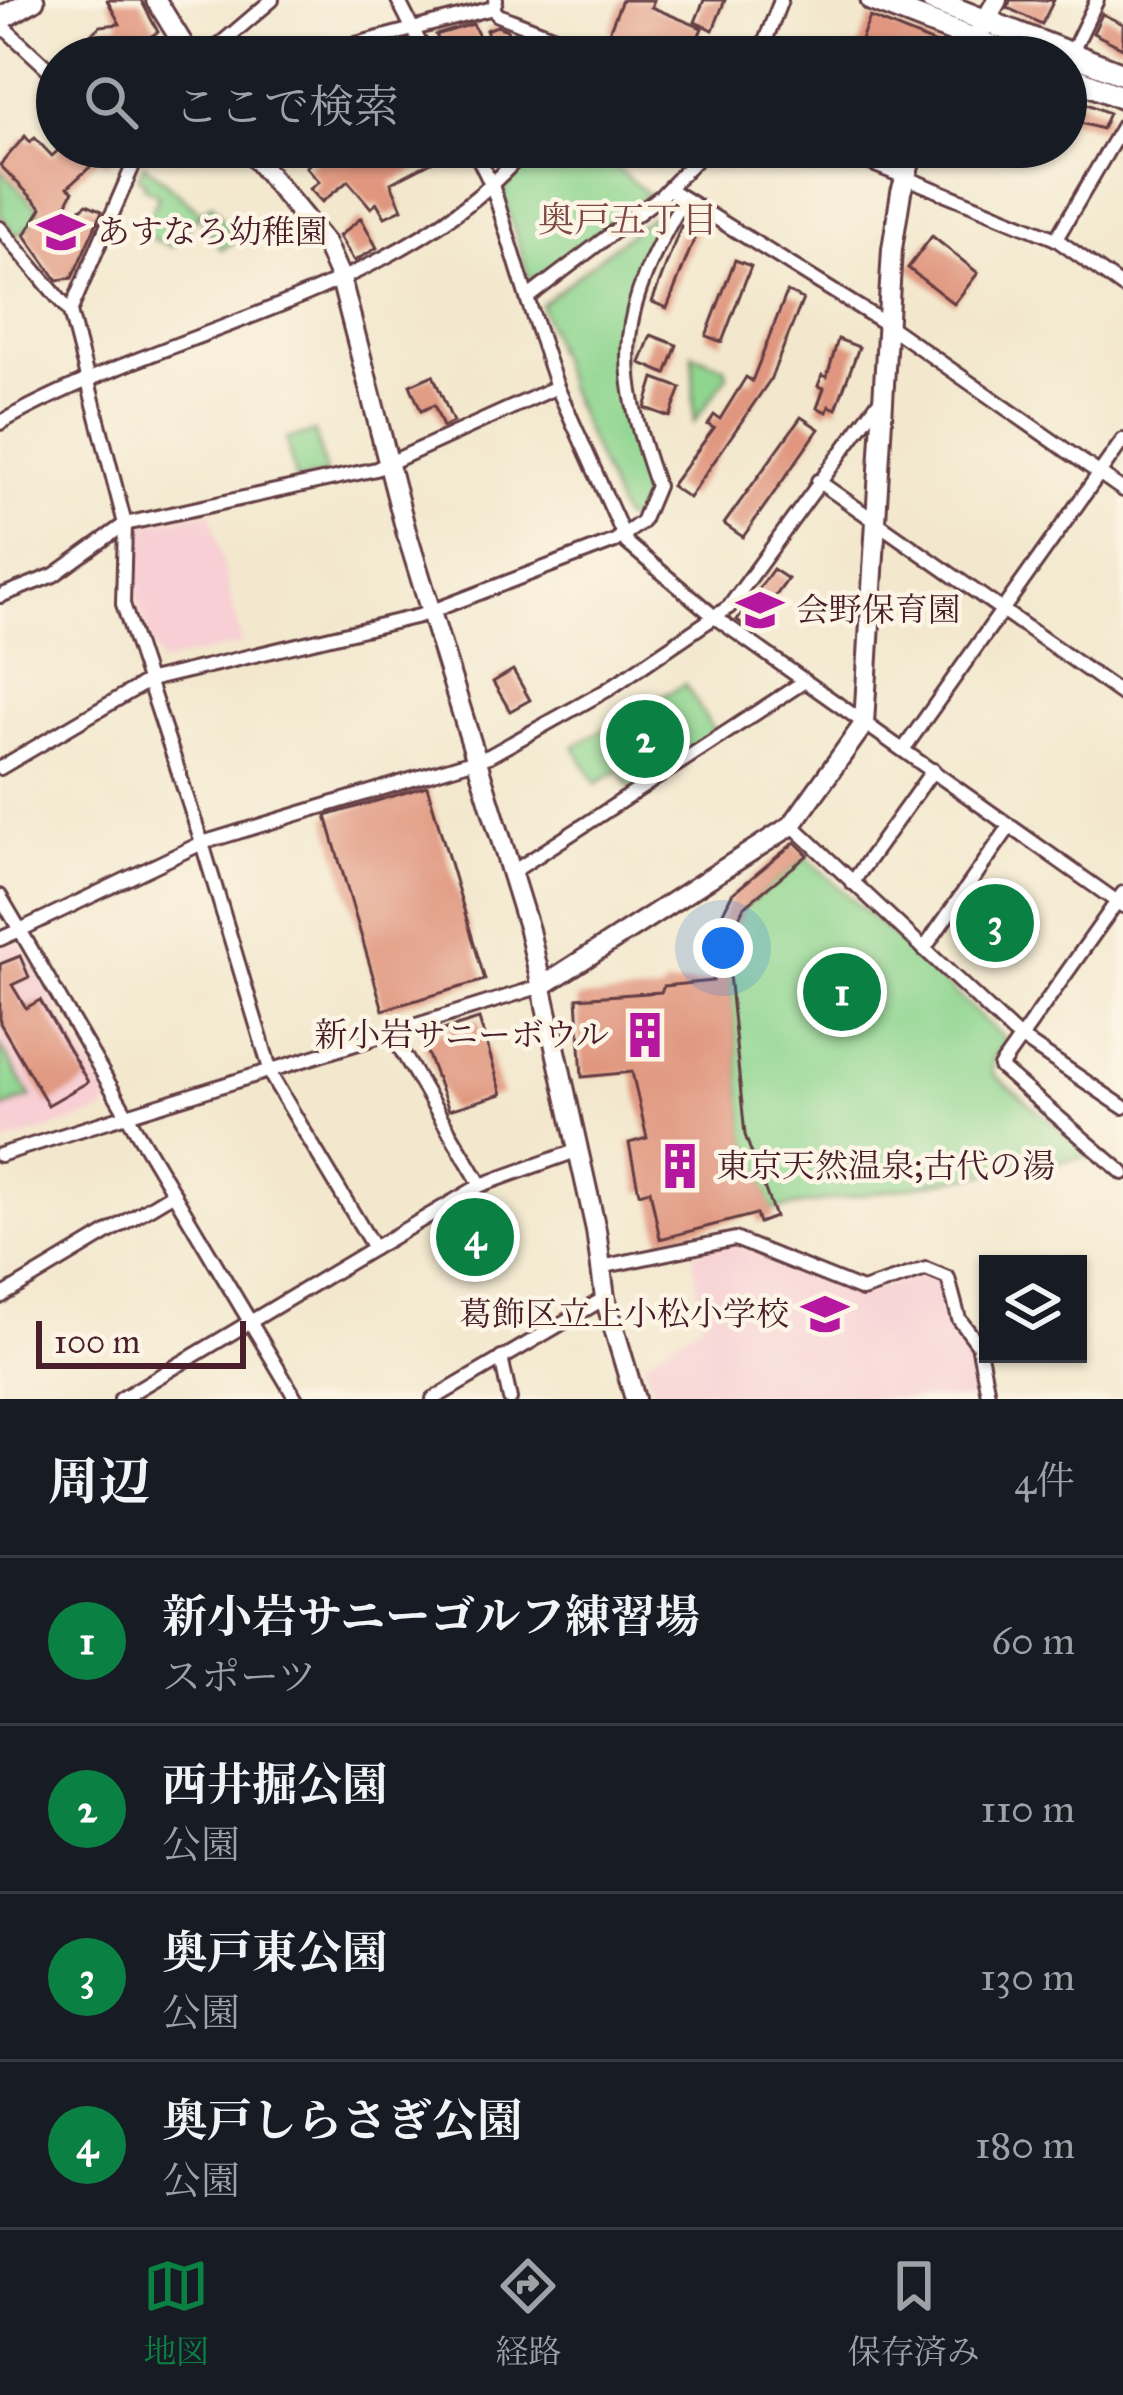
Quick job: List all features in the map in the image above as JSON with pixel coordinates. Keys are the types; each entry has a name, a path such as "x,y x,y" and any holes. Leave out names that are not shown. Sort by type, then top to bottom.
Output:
{"main road":[{"path":"0,22 32,0"},
{"path":"872,0 981,29"},
{"path":"932,0 981,29"},
{"path":"1087,67 1123,74"},
{"path":"1087,75 1123,98"}],"street":[{"path":"156,0 177,36"},
{"path":"230,36 272,0"},
{"path":"398,0 415,36"},
{"path":"767,36 781,0"},
{"path":"1081,36 1096,0"},
{"path":"384,36 495,4 498,15 551,36"},
{"path":"0,22 36,57"},
{"path":"1056,239 1123,125"},
{"path":"70,312 131,168"},
{"path":"263,168 325,243 341,279 430,612 542,986 605,1298 635,1399"},
{"path":"483,168 557,387 623,536 671,584 716,618 1121,900 1000,1067 1123,1173"},
{"path":"0,423 84,380 341,279 493,188 510,168"},
{"path":"527,298 669,189 688,168"},
{"path":"882,168 1056,239 1123,286"},
{"path":"0,1155 542,986 792,825 864,724 886,324 907,168"},
{"path":"669,189 886,324 1123,490"},
{"path":"0,767 150,680 430,612 623,536 643,522 657,486 626,384 631,315 644,272 684,200"},
{"path":"0,228 70,312 125,524 123,604 202,843 269,1069 374,1248"},
{"path":"0,596 54,575 125,524 388,464 557,387"},
{"path":"0,940 202,843 476,761 608,690 716,618 882,397"},
{"path":"903,750 1123,440"},
{"path":"818,481 1123,695"},
{"path":"511,873 805,681"},
{"path":"852,883 932,770"},
{"path":"792,825 1023,1037 1123,1107"},
{"path":"924,950 1010,826"},
{"path":"0,896 296,1399"},
{"path":"391,1033 481,1185"},
{"path":"121,1399 481,1185 576,1150"},
{"path":"0,1297 174,1193"},
{"path":"601,1267 735,1239 862,1290 926,1269 948,1278 959,1319 978,1344 989,1399"},
{"path":"433,1399 605,1298"},
{"path":"501,1358 510,1399"}],"shaded area":[{"path":"211,512 242,644 160,663 135,601 140,524"},
{"path":"13,941 23,946 110,1100 104,1112 0,1144 0,946"},
{"name":"葛飾区立上小松小学校","path":"733,1243 862,1294 924,1273 944,1281 954,1322 971,1345 985,1399 716,1399 713,1390 656,1399 643,1361 701,1323 693,1253"}],"green space":[{"path":"142,168 149,168 201,213 212,204 236,240 222,250 198,215 172,247 141,235 159,196 138,178"},
{"path":"522,168 616,168 648,194 536,280 528,275 502,192"},
{"path":"0,169 39,210 34,222 16,236 0,214"},
{"path":"663,207 670,210 634,291 621,355 622,398 644,469 642,504 633,521 623,519 566,384 541,305"},
{"path":"693,354 725,367 727,376 694,422"},
{"path":"315,432 326,474 296,481 286,439"},
{"path":"685,684 715,733 630,788 619,770 596,784 574,746"},
{"path":"806,857 1007,1041 993,1057 993,1074 1093,1156 772,1210 745,1135 726,944 744,907"},
{"path":"972,887 1038,932 1017,961 953,915"},
{"path":"0,1045 31,1097 0,1109"},
{"path":"485,1191 511,1255 470,1280 436,1219"}],"building":[{"path":"107,0 141,0 158,32 151,36 89,36 100,26 120,24"},
{"path":"622,0 654,0 651,7 702,28 699,36 609,32"},
{"path":"704,0 725,0 713,30 695,22"},
{"path":"1010,0 1054,0 1042,24 1008,8"},
{"path":"1102,14 1123,24 1123,48 1093,33"},
{"path":"870,17 917,36 862,36"},
{"path":"473,24 479,36 436,36"},
{"path":"497,26 509,36 488,36 486,30"},
{"path":"1087,104 1109,113 1102,129 1087,125"},
{"path":"25,136 30,142 36,139 36,168 89,168 68,187 73,191 54,229 87,204 102,211 72,278 57,280 25,235 42,208 0,165"},
{"path":"307,168 420,168 391,183 402,209 385,217 377,203 371,208 348,181 322,202 310,189 319,182"},
{"path":"361,218 377,248 354,261 339,236"},
{"path":"681,226 697,232 667,308 652,302"},
{"path":"932,236 978,273 954,304 908,268"},
{"path":"735,260 751,266 722,342 706,336"},
{"path":"787,292 803,299 770,380 689,498 671,486 714,428 708,425 714,415 720,419 746,377 752,381"},
{"path":"651,335 677,345 666,374 640,363"},
{"path":"838,339 859,347 836,409 829,406 827,412 817,408 824,388 818,386 822,375 827,377"},
{"path":"433,375 453,422 443,427 434,405 421,411 410,385"},
{"path":"654,378 681,388 670,417 645,408"},
{"path":"801,417 819,429 743,537 724,524"},
{"path":"773,569 788,579 751,630 737,620"},
{"path":"513,670 530,700 510,711 493,682"},
{"path":"427,786 485,980 383,1010 326,816"},
{"path":"795,842 808,855 744,907 726,944 745,1135 775,1217 759,1223 756,1214 660,1239 650,1190 639,1193 629,1143 647,1138 632,1072 582,1077 577,998 661,992 664,986 713,981 710,939 732,894"},
{"path":"20,956 29,977 12,985 26,1008 40,1000 88,1082 48,1105 0,1023 0,964"},
{"path":"479,1019 502,1094 449,1110 421,1037"}],"place":[{"name":"あすなろ幼稚園","path":"61,232"},
{"name":"会野保育園","path":"760,610"},
{"name":"西井掘公園","path":"645,739"},
{"name":"奥戸東公園","path":"995,923"},
{"name":"新小岩サニーゴルフ練習場","path":"842,992"},
{"name":"新小岩サニーボウル","path":"645,1035"},
{"name":"東京天然温泉;古代の湯","path":"680,1166"},
{"name":"奥戸しらさぎ公園","path":"475,1237"},
{"name":"葛飾区立上小松小学校","path":"825,1314"}],"district":[{"name":"奥戸五丁目","path":"628,220"}]}
